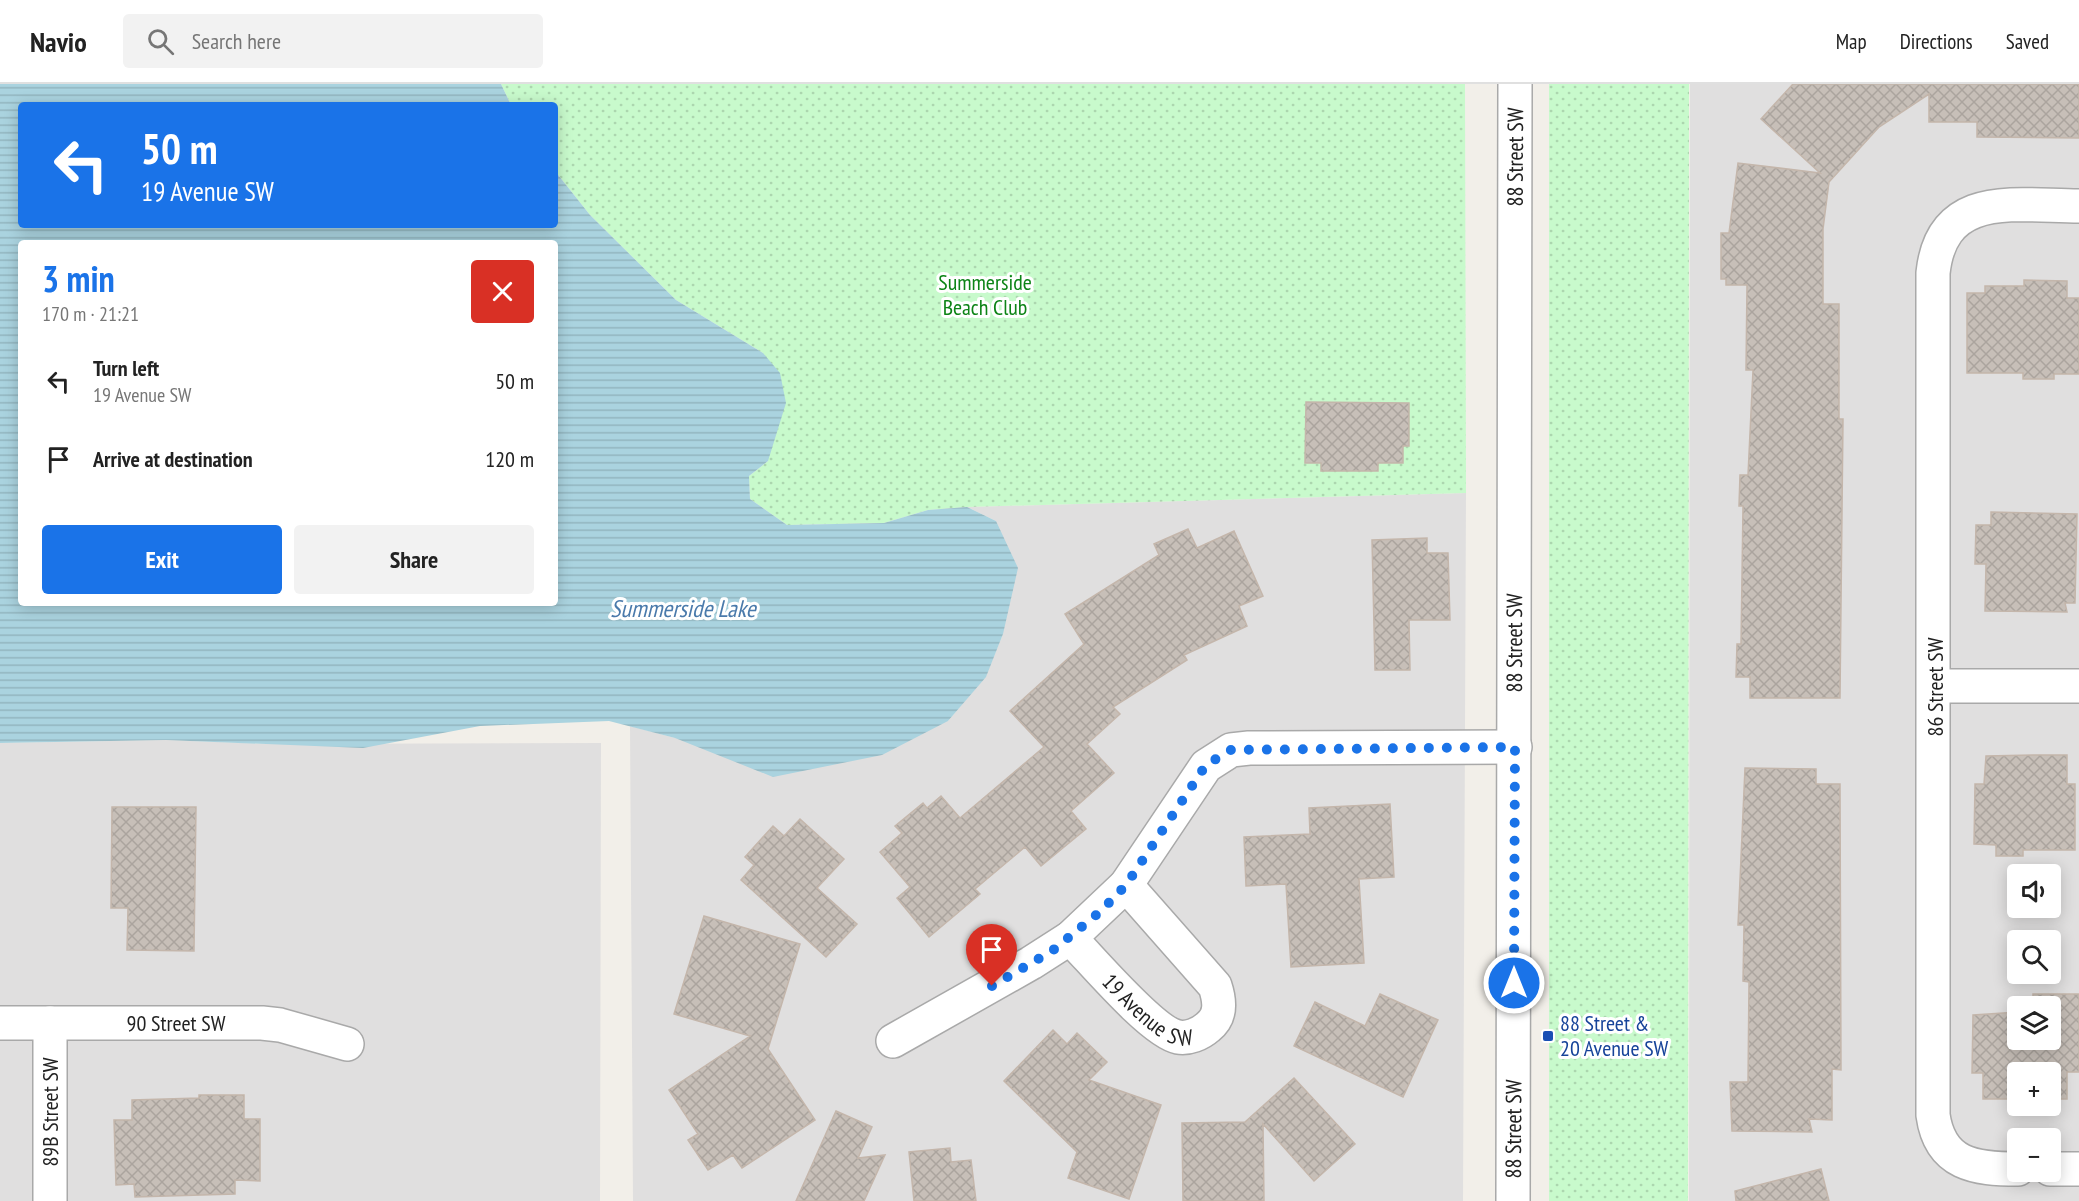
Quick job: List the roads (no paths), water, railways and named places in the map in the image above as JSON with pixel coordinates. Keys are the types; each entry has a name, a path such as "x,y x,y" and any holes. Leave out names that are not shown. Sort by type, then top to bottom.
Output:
{"street":[{"name":"88 Street SW","path":"1513,1201 1515,84"},
{"name":"86 Street SW","path":"2007,1169 1985,1169 1948,1152 1935,1128 1933,1115 1935,686 1933,273 1935,250 1952,223 1971,211 1992,206 2079,206"},
{"path":"1935,686 2079,686"},
{"path":"893,1041 1031,963 1070,938 1126,885 1206,765 1231,750 1515,747"},
{"name":"19 Avenue SW","path":"1070,938 1156,1026 1180,1038 1195,1035 1209,1027 1217,1017 1220,1006 1215,986 1126,885"},
{"name":"90 Street SW","path":"0,1023 262,1023 347,1044"},
{"name":"89B Street SW","path":"50,1023 50,1201"},
{"path":"2061,1169 2079,1169"}],"water":[{"name":"Summerside Lake","path":"0,84 501,84 510,102 18,102 18,228 558,228 558,175 590,215 676,300 763,353 780,373 786,403 768,461 749,476 750,499 787,525 884,523 928,510 967,507 996,521 1018,568 1003,634 986,677 948,721 882,755 773,777 675,738 609,721 480,726 363,748 166,740 0,743"}],"place":[{"name":"88 Street & 20 Avenue SW","path":"1548,1036"}],"park label":[{"name":"Summerside Beach Club","path":"985,294"}]}
